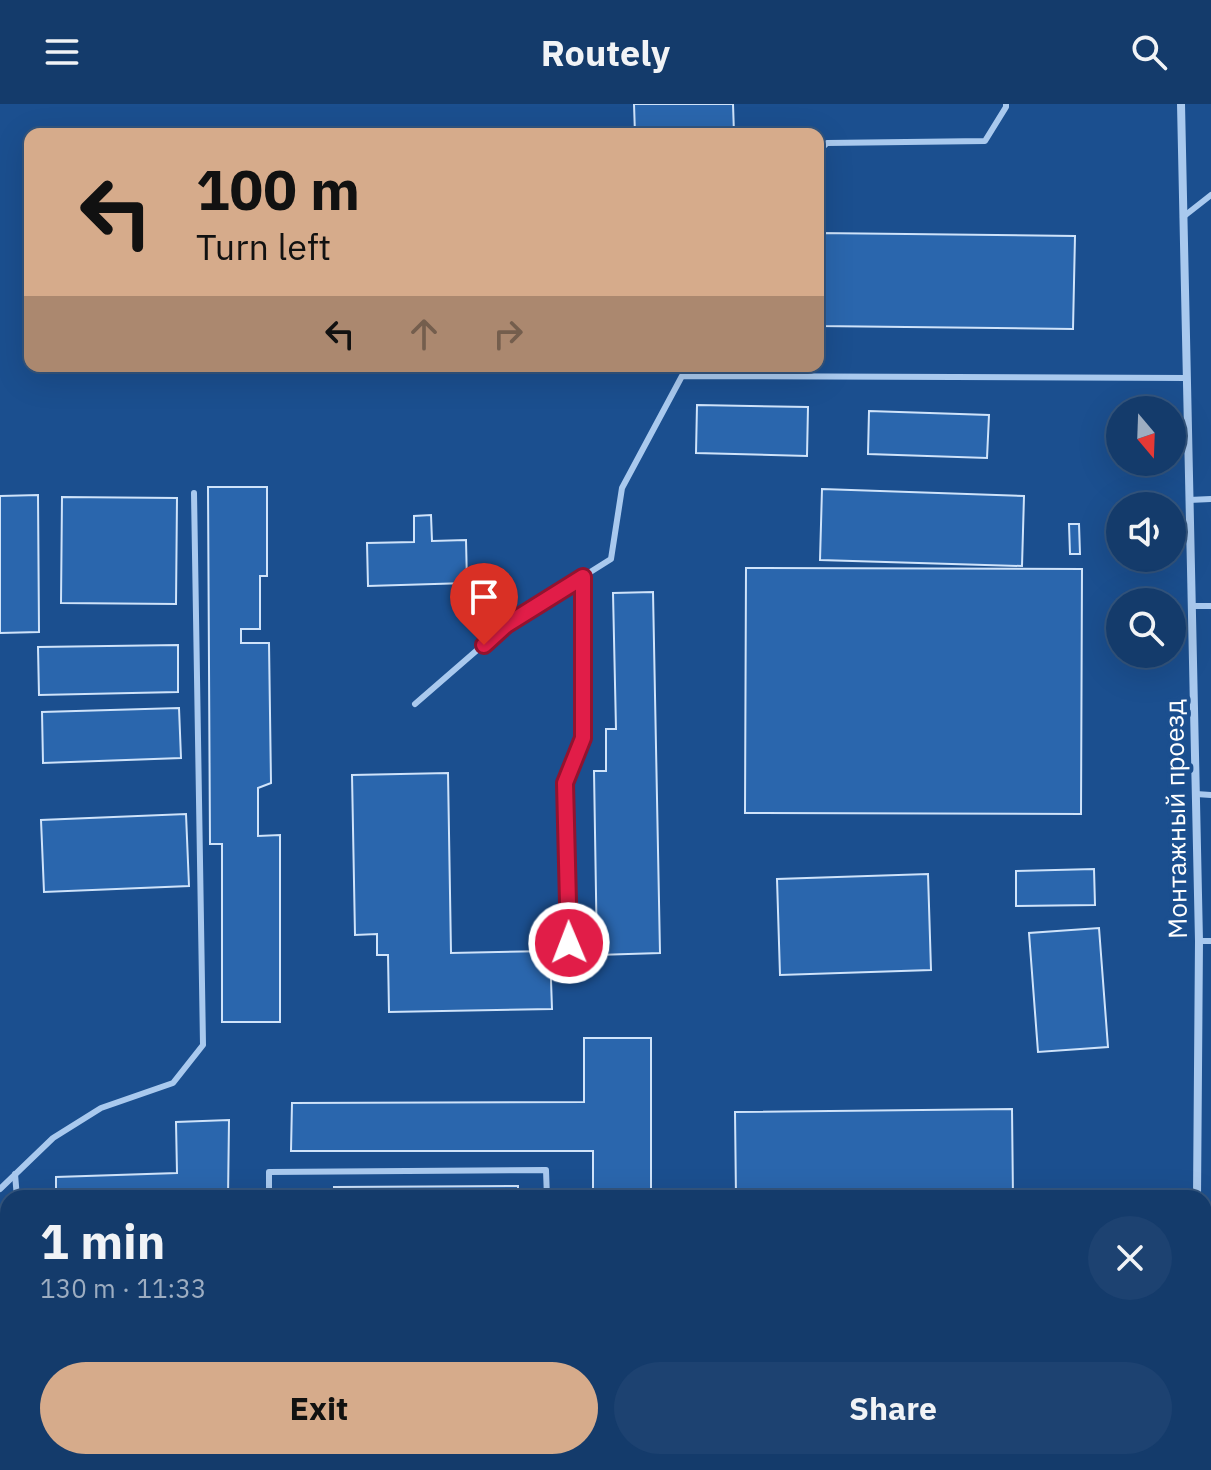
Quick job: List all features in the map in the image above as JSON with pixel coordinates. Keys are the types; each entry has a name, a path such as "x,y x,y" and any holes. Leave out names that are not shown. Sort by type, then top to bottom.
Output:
{"street":[{"name":"Монтажный проезд","path":"1181,104 1199,941 1197,1190"}],"lane":[{"path":"824,146 827,143 985,141 1006,104"},
{"path":"1183,217 1211,195"},
{"path":"415,704 506,625 611,559 622,488 682,376 1187,378"},
{"path":"0,1189 53,1138 101,1108 173,1083 203,1045 194,493"},
{"path":"1189,500 1211,499"},
{"path":"569,943 565,783 583,738 583,577"},
{"path":"1191,606 1211,606"},
{"path":"1196,794 1211,795"},
{"path":"1199,941 1211,941"},
{"path":"269,1190 269,1172 546,1170 547,1190"},
{"path":"15,1174 16,1190"}],"building":[{"path":"634,104 733,104 734,128 635,128"},
{"path":"824,233 1075,236 1073,329 824,326"},
{"path":"697,405 808,407 807,456 696,453"},
{"path":"869,411 989,415 987,458 868,454"},
{"path":"208,487 267,487 267,576 260,576 260,629 241,629 241,643 269,643 271,783 258,788 258,836 280,835 280,1022 222,1022 222,844 210,844"},
{"path":"822,489 1024,496 1022,566 820,560"},
{"path":"38,495 39,632 0,633 0,496"},
{"path":"62,497 177,498 176,604 61,603"},
{"path":"431,515 432,541 466,540 467,583 368,586 367,543 414,542 414,516"},
{"path":"1069,524 1079,524 1080,554 1070,554"},
{"path":"746,568 1082,569 1081,814 745,813"},
{"path":"653,592 660,953 597,955 594,771 606,771 606,729 616,729 613,593"},
{"path":"178,645 178,692 39,695 38,647"},
{"path":"179,708 181,758 43,763 42,712"},
{"path":"448,773 451,953 550,951 552,1009 389,1012 388,955 377,955 377,934 355,935 352,775"},
{"path":"186,814 189,886 44,892 41,820"},
{"path":"1094,869 1095,905 1016,906 1016,871"},
{"path":"928,874 931,970 780,975 777,879"},
{"path":"1099,928 1108,1047 1038,1052 1029,933"},
{"path":"584,1038 651,1038 651,1190 593,1190 593,1151 291,1151 292,1103 584,1102"},
{"path":"1012,1109 1013,1190 736,1190 735,1112"},
{"path":"229,1120 228,1190 56,1190 56,1177 177,1173 176,1122"},
{"path":"518,1186 518,1190 334,1190 334,1187"}],"route":[{"path":"484,645 506,625 583,577 583,738 565,783 569,943"}]}
